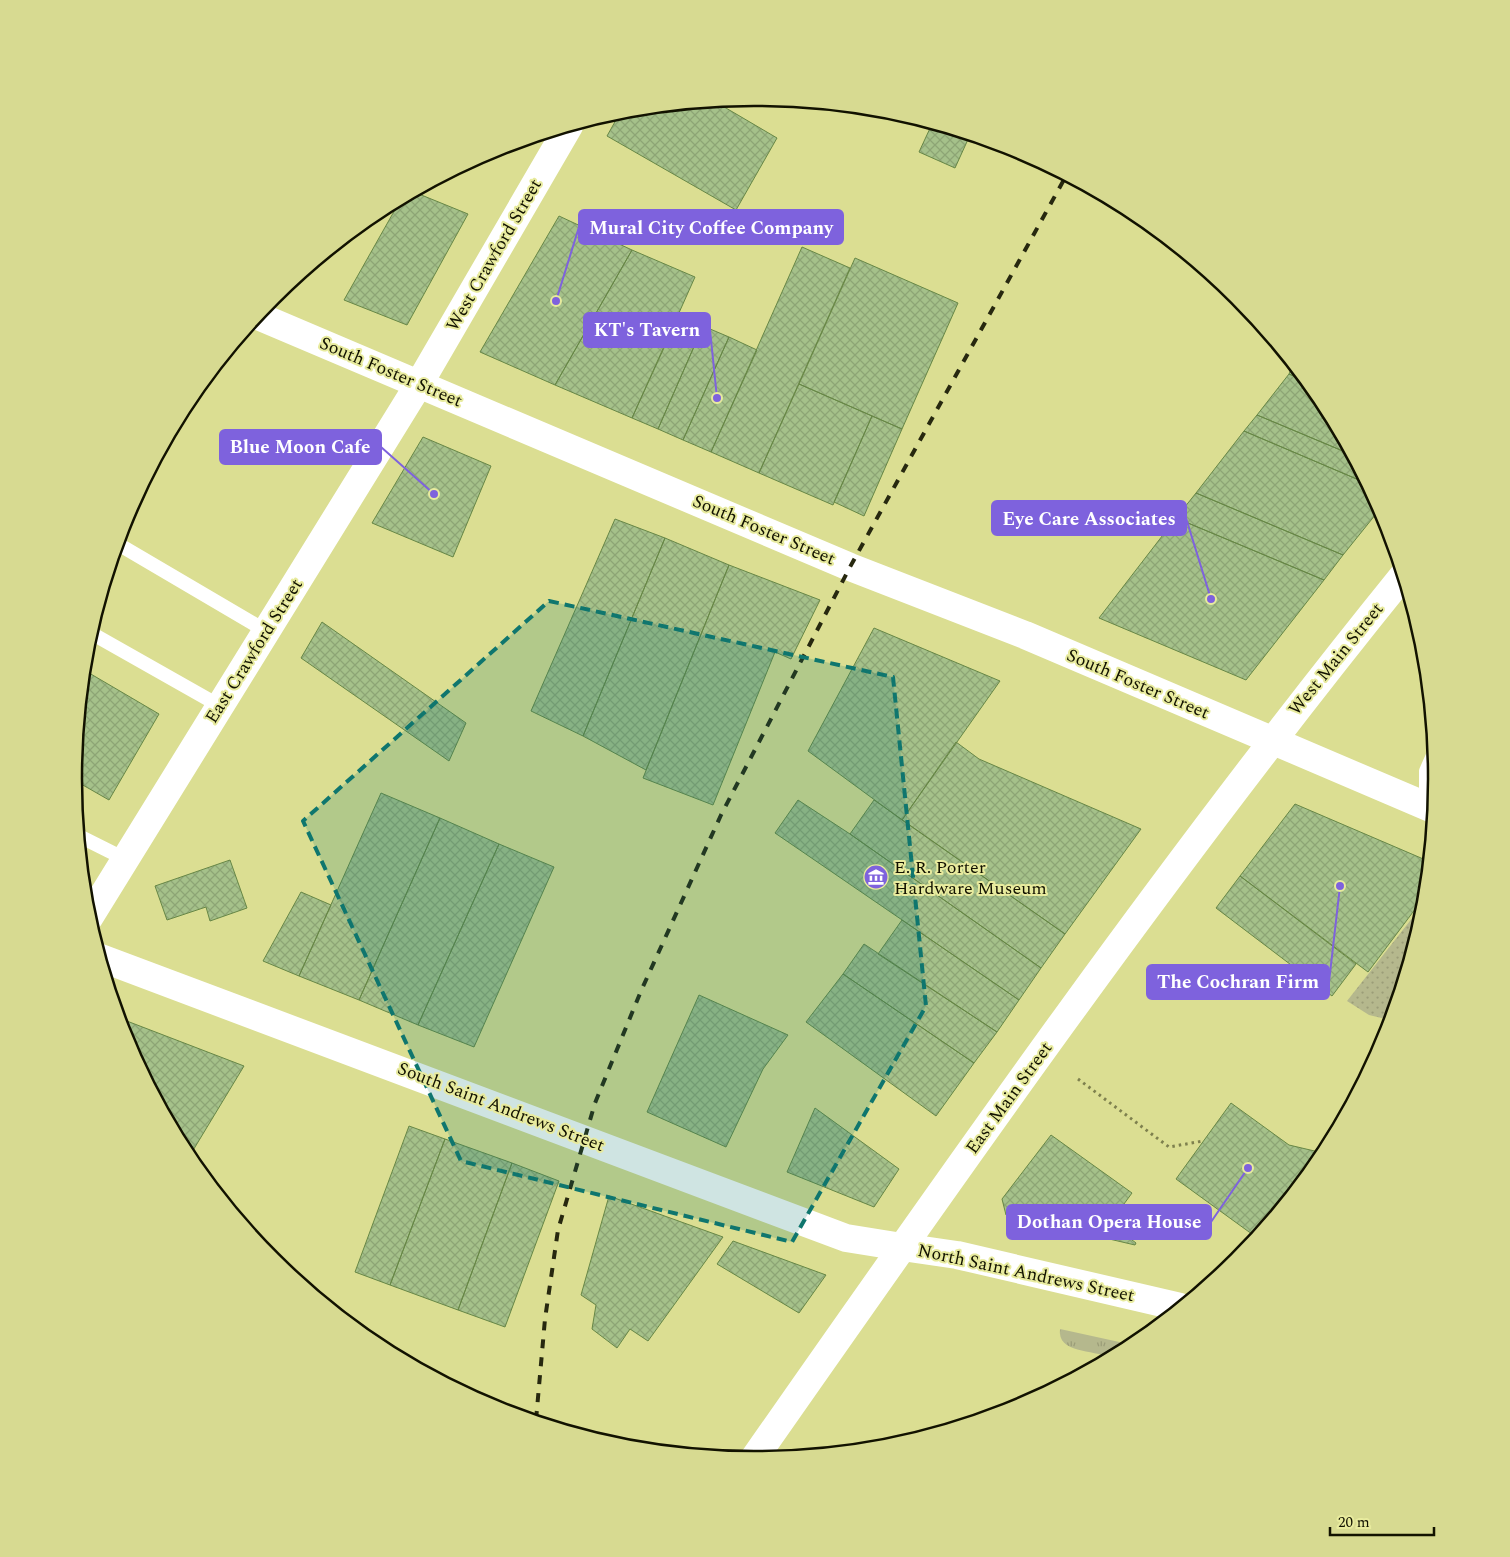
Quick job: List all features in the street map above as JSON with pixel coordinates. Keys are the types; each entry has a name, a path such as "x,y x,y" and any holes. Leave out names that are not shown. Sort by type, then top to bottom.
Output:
{"street":[{"name":"West Crawford Street","path":"419,384 564,134"},
{"name":"South Foster Street","path":"264,319 850,567 1025,635 1271,742 1427,807"},
{"name":"East Crawford Street","path":"95,909 419,384"},
{"name":"West Main Street","path":"1271,742 1398,582"},
{"name":"East Main Street","path":"759,1451 902,1246 1271,742"},
{"name":"South Saint Andrews Street","path":"107,960 574,1134 846,1238 902,1246"},
{"name":"North Saint Andrews Street","path":"902,1246 957,1255 1172,1305"}],"lane":[{"path":"124,547 266,631"},
{"path":"97,638 220,706"},
{"path":"1428,768 1426,771 1428,786"},
{"path":"86,839 125,859"}],"path":[{"path":"1078,1079 1169,1147 1203,1141"}],"highlighted area":[{"path":"549,601 893,677 926,1006 792,1242 461,1161 303,821"}],"green space":[{"path":"1414,916 1405,953 1383,1018 1369,1015 1347,1001"},
{"path":"1060,1329 1122,1342 1101,1355 1070,1347 1064,1343"}],"building":[{"path":"724,107 777,138 736,210 607,136 615,121 667,112"},
{"path":"930,129 967,141 955,168 919,152"},
{"path":"421,195 468,214 407,325 344,300 394,211"},
{"path":"559,216 632,250 555,385 480,352"},
{"path":"802,247 850,268 759,473 711,452"},
{"path":"632,250 695,277 632,418 555,385"},
{"path":"855,258 958,303 902,429 799,384"},
{"path":"679,315 703,326 658,429 632,418"},
{"path":"703,326 729,337 683,440 658,429"},
{"path":"729,337 757,350 711,452 683,440"},
{"path":"1289,374 1294,376 1314,405 1342,450 1257,415"},
{"path":"799,384 872,416 833,505 759,473"},
{"path":"1257,415 1342,450 1357,479 1244,431"},
{"path":"872,416 902,429 864,516 834,502"},
{"path":"1244,431 1357,479 1374,516 1343,555 1196,493"},
{"path":"423,437 491,466 453,557 372,523"},
{"path":"1196,493 1343,555 1324,580 1176,518"},
{"path":"1176,518 1324,580 1246,680 1099,618"},
{"path":"615,519 665,538 583,736 531,711"},
{"path":"665,538 729,565 646,770 583,736"},
{"path":"729,565 820,600 791,659 775,652 713,805 643,778"},
{"path":"322,622 466,723 449,761 301,658"},
{"path":"874,628 1000,681 902,820 808,751"},
{"path":"91,674 159,714 109,800 82,785 84,735"},
{"path":"956,742 979,759 1141,829 1065,934 902,820"},
{"path":"381,793 440,818 359,1000 299,976"},
{"name":"E. R. Porter Hardware Museum","path":"798,800 850,834 1041,968 1019,1000 775,833"},
{"path":"874,800 1065,934 1041,968 850,834"},
{"path":"1295,804 1423,859 1415,909 1368,972 1240,876"},
{"path":"440,818 499,844 418,1025 359,1000"},
{"path":"499,844 554,867 474,1047 418,1025"},
{"path":"230,860 247,908 210,921 206,907 167,920 155,886"},
{"path":"1240,876 1356,964 1332,996 1216,908"},
{"path":"301,892 331,905 299,976 263,961"},
{"path":"902,920 1019,1000 997,1032 878,954"},
{"path":"864,944 997,1032 974,1063 843,974"},
{"path":"843,974 974,1063 936,1116 806,1022"},
{"path":"699,995 788,1035 763,1069 726,1147 647,1112"},
{"path":"128,1022 244,1066 194,1149 152,1076"},
{"path":"1231,1103 1289,1145 1315,1151 1289,1188 1251,1233 1176,1179"},
{"path":"815,1108 899,1169 874,1207 787,1172"},
{"path":"409,1126 445,1139 390,1285 355,1272"},
{"path":"1051,1135 1132,1193 1110,1223 1136,1243 1135,1245 1006,1215 1002,1199"},
{"path":"445,1139 512,1163 458,1310 390,1285"},
{"path":"512,1163 559,1181 505,1327 458,1310"},
{"path":"609,1196 723,1237 648,1341 630,1329 617,1348 592,1329 596,1305 581,1295"},
{"path":"733,1241 826,1275 799,1313 717,1264"}],"railway":[{"path":"537,1414 545,1319 558,1230 595,1103 641,991 721,815 850,567 1063,181"}],"place":[{"name":"Mural City Coffee Company","path":"556,301"},
{"name":"KT's Tavern","path":"717,398"},
{"name":"Blue Moon Cafe","path":"434,494"},
{"name":"Eye Care Associates","path":"1211,599"},
{"name":"E. R. Porter Hardware Museum","path":"876,877"},
{"name":"The Cochran Firm","path":"1340,886"},
{"name":"Dothan Opera House","path":"1248,1168"}]}
